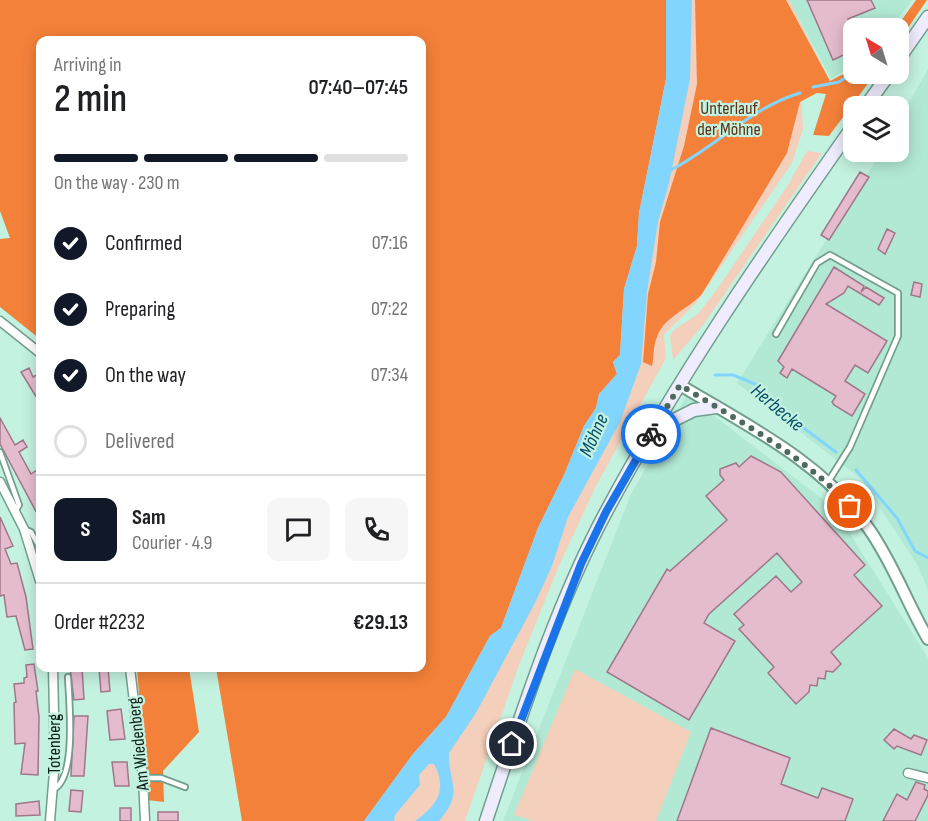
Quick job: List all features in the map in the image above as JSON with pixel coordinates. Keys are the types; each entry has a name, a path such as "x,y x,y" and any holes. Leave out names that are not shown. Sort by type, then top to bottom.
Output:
{"main road":[{"path":"909,44 928,17"},
{"path":"486,821 535,681 581,564 606,512 680,385 843,140"},
{"path":"653,431 694,410 716,407"}],"street":[{"path":"0,321 36,350"},
{"path":"680,385 792,453 828,482 874,536 928,639"},
{"path":"0,482 24,529 36,568"},
{"name":"Totenberg","path":"50,821 54,789 52,672"},
{"name":"Am Wiedenberg","path":"130,672 143,778 145,821"},
{"path":"908,773 928,778"}],"lane":[{"path":"776,334 817,263 830,255 898,293 898,336 850,447 828,482"},
{"path":"0,452 17,496 19,504 16,510"},
{"path":"24,529 31,532 36,541"},
{"path":"54,789 62,782 68,758 70,709 68,677"},
{"path":"143,778 161,778 185,787"}],"shaded area":[{"path":"789,0 912,0 898,18 843,18 843,71 831,79"},
{"path":"928,69 928,590 918,566 861,479 737,383 875,162 909,162 909,102"},
{"path":"687,395 834,508 928,658 928,821 503,821 631,494"}],"green space":[{"path":"0,0 666,0 666,79 639,213 637,246 624,289 620,355 613,362 617,374 599,394 596,408 584,426 564,475 538,528 501,628 490,636 446,717 413,754 364,821 242,821 217,672 426,672 426,36 36,36 36,336 0,307 0,239 10,238 0,211"},
{"name":"Unterlauf der Möhne","path":"660,0 789,0 828,77 812,86 801,96 803,129 792,163 696,303 664,335 666,358 595,488 558,568 519,665 465,821 341,821 418,699"},
{"path":"695,0 786,0 830,81 843,74 843,84 868,84 859,96 843,96 843,117 829,136 813,135 826,94 817,93 800,102 787,153 702,294 671,318 660,330 655,344 652,366 643,362 648,294 656,262 660,222 684,146 697,84"},
{"path":"916,0 927,0 909,26 909,18 903,18"},
{"path":"807,151 822,153 703,325 673,360 670,336 674,330 698,314 718,288 788,185"},
{"path":"575,669 691,732 656,821 533,821 514,815"},
{"path":"137,672 190,672 199,732 163,771 164,802 147,800"}],"water":[{"name":"Möhne","path":"666,0 692,0 690,79 669,183 658,222 647,292 641,364 620,422 568,517 552,566 535,603 476,713 449,753 453,794 447,811 439,821 415,821 434,803 440,790 438,773 434,764 429,764 419,775 420,785 395,815 394,821 364,821 413,754 446,717 490,636 501,628 538,528 564,475 584,426 596,408 599,394 617,374 613,362 620,355 624,289 637,246 639,213 666,79"}],"building":[{"path":"807,0 871,0 875,8 850,18 843,18 843,55 833,60"},
{"path":"860,172 869,177 829,240 821,235"},
{"path":"887,229 895,233 885,254 878,249"},
{"path":"834,267 864,286 861,292 866,287 884,298 879,305 848,286 844,293 826,304 887,341 868,373 855,365 845,381 865,394 852,416 834,405 832,402 836,396 792,369 787,378 780,373 784,367 778,361"},
{"path":"914,282 922,284 920,297 911,295"},
{"path":"29,368 33,377 36,375 36,396 21,372"},
{"path":"0,418 15,445 23,440 27,447 19,452 31,474 36,471 36,512 0,444"},
{"path":"751,456 781,472 865,565 854,575 882,606 831,652 841,664 833,672 826,671 825,679 818,678 817,686 810,685 809,692 796,704 768,673 774,667 739,629 744,625 734,614 776,576 791,592 802,582 777,553 709,614 704,623 735,641 689,720 607,672 667,569 670,571 727,520 706,496 724,480 720,475 720,469 736,463 739,467"},
{"path":"0,517 13,546 5,549 11,564 17,563 26,597 33,649 25,650 16,616 7,617 4,595 0,596"},
{"path":"34,664 39,717 38,775 21,774 25,743 15,744 14,684 24,683 24,678 27,677 26,665"},
{"path":"70,672 82,672 84,699 74,700"},
{"path":"99,672 108,672 110,691 101,692"},
{"path":"121,709 125,739 110,740 107,711"},
{"path":"74,716 88,716 84,776 71,776"},
{"path":"711,728 790,758 781,784 818,798 822,788 853,799 845,821 677,821"},
{"path":"894,729 911,739 914,735 927,740 921,755 897,746 894,749 884,740"},
{"path":"112,762 127,762 129,786 115,786"},
{"path":"916,782 925,785 924,789 928,791 928,795 915,821 883,821 897,794 907,800"},
{"path":"71,790 83,791 81,812 69,811"},
{"path":"39,801 40,815 16,816 16,804"},
{"path":"120,808 131,808 131,821 120,821"},
{"path":"158,812 178,812 178,821 158,821"}],"waterway":[{"path":"813,87 843,79"},
{"path":"671,170 765,108 800,93"},
{"name":"Herbecke","path":"715,375 733,375 755,384 771,404 836,452"},
{"name":"Herbecke","path":"856,470 897,518 915,551 928,558"}],"way so far":[{"path":"651,434 680,385 792,453 828,482 850,506"}],"route":[{"path":"512,744 581,564 606,512 651,434"}]}
